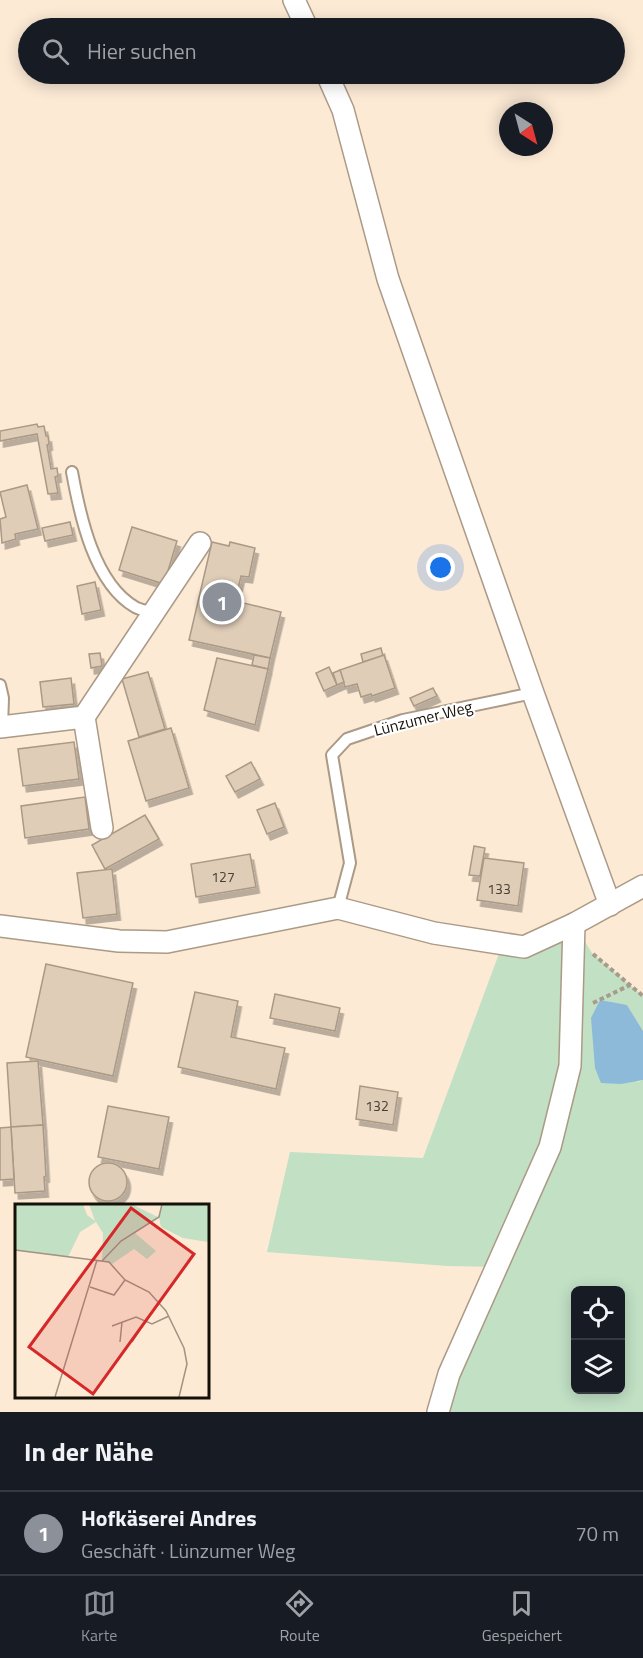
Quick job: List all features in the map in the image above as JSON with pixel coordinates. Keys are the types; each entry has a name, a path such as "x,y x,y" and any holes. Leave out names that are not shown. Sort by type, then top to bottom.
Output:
{"street":[{"path":"294,0 302,18"},
{"path":"331,84 343,110 388,279 610,904"},
{"path":"102,828 84,717 200,543"},
{"path":"1,727 84,717"},
{"path":"0,926 119,941 167,942 338,908 434,933 524,947 574,924 643,886"},
{"path":"438,1412 450,1374 550,1147 570,1065 574,924"}],"lane":[{"path":"72,472 88,541 104,573 114,588 135,607 153,613"},
{"path":"0,685 3,698 1,727"},
{"name":"Lünzumer Weg","path":"338,908 350,863 332,755 347,739 403,720 534,693"}],"path":[{"path":"592,953 643,996"},
{"path":"572,1013 630,985"}],"green space":[{"path":"574,924 592,953 643,996 643,1031 627,1005 637,1082 643,1080 643,1412 438,1412 497,1267 447,1266 267,1252 290,1152 423,1158 500,951"}],"water":[{"path":"600,1000 627,1005 643,1031 643,1080 621,1084 601,1083 595,1068 591,1018"}],"building":[{"path":"37,424 38,427 44,426 46,436 48,436 49,444 47,445 51,469 57,468 58,476 55,477 58,493 48,494 37,434 0,441 0,431"},
{"path":"27,485 38,529 15,534 16,539 2,543 0,519 6,517 0,492"},
{"path":"70,522 73,535 45,541 42,528"},
{"path":"132,527 177,541 164,584 119,570"},
{"path":"212,542 229,546 230,542 255,548 249,577 241,576 235,601 281,612 270,658 189,640"},
{"path":"95,582 101,610 82,614 77,586"},
{"path":"381,648 383,656 363,662 361,654"},
{"path":"100,653 102,666 91,668 89,654"},
{"path":"254,655 270,658 268,669 252,665"},
{"path":"384,655 395,688 372,696 371,694 361,697 357,684 345,687 340,670"},
{"path":"217,658 268,669 255,725 204,710"},
{"path":"329,667 337,685 324,691 316,673"},
{"path":"340,670 344,682 337,685 333,673"},
{"path":"148,672 165,729 139,737 122,679"},
{"path":"71,678 74,704 43,707 40,682"},
{"path":"433,688 437,696 414,706 410,698"},
{"path":"171,728 189,788 146,801 128,741"},
{"path":"74,742 79,779 23,786 18,749"},
{"path":"251,762 260,779 235,792 226,776"},
{"path":"85,797 89,829 25,838 21,806"},
{"path":"275,803 284,827 267,834 257,810"},
{"path":"145,815 159,839 105,869 92,845"},
{"path":"474,846 485,848 480,876 469,875"},
{"path":"250,854 256,887 196,897 191,864"},
{"path":"484,858 524,863 518,906 477,900"},
{"path":"112,869 117,914 83,918 77,873"},
{"path":"46,964 133,983 113,1076 26,1057"},
{"path":"195,992 238,1001 231,1037 285,1048 276,1089 178,1067"},
{"path":"275,994 340,1008 335,1031 270,1018"},
{"path":"38,1061 43,1125 11,1127 7,1063"},
{"path":"360,1086 398,1092 393,1125 356,1119"},
{"path":"108,1106 169,1117 159,1169 98,1157"},
{"path":"43,1125 45,1191 15,1193 11,1127"},
{"path":"11,1127 14,1179 0,1180 0,1128"},
{"path":"108,1163 115,1164 121,1169 126,1175 126,1189 121,1195 115,1200 108,1201 101,1200 95,1195 90,1189 89,1182 90,1175 95,1169 101,1164"}],"place":[{"name":"Hofkäserei Andres","path":"222,602"}]}
